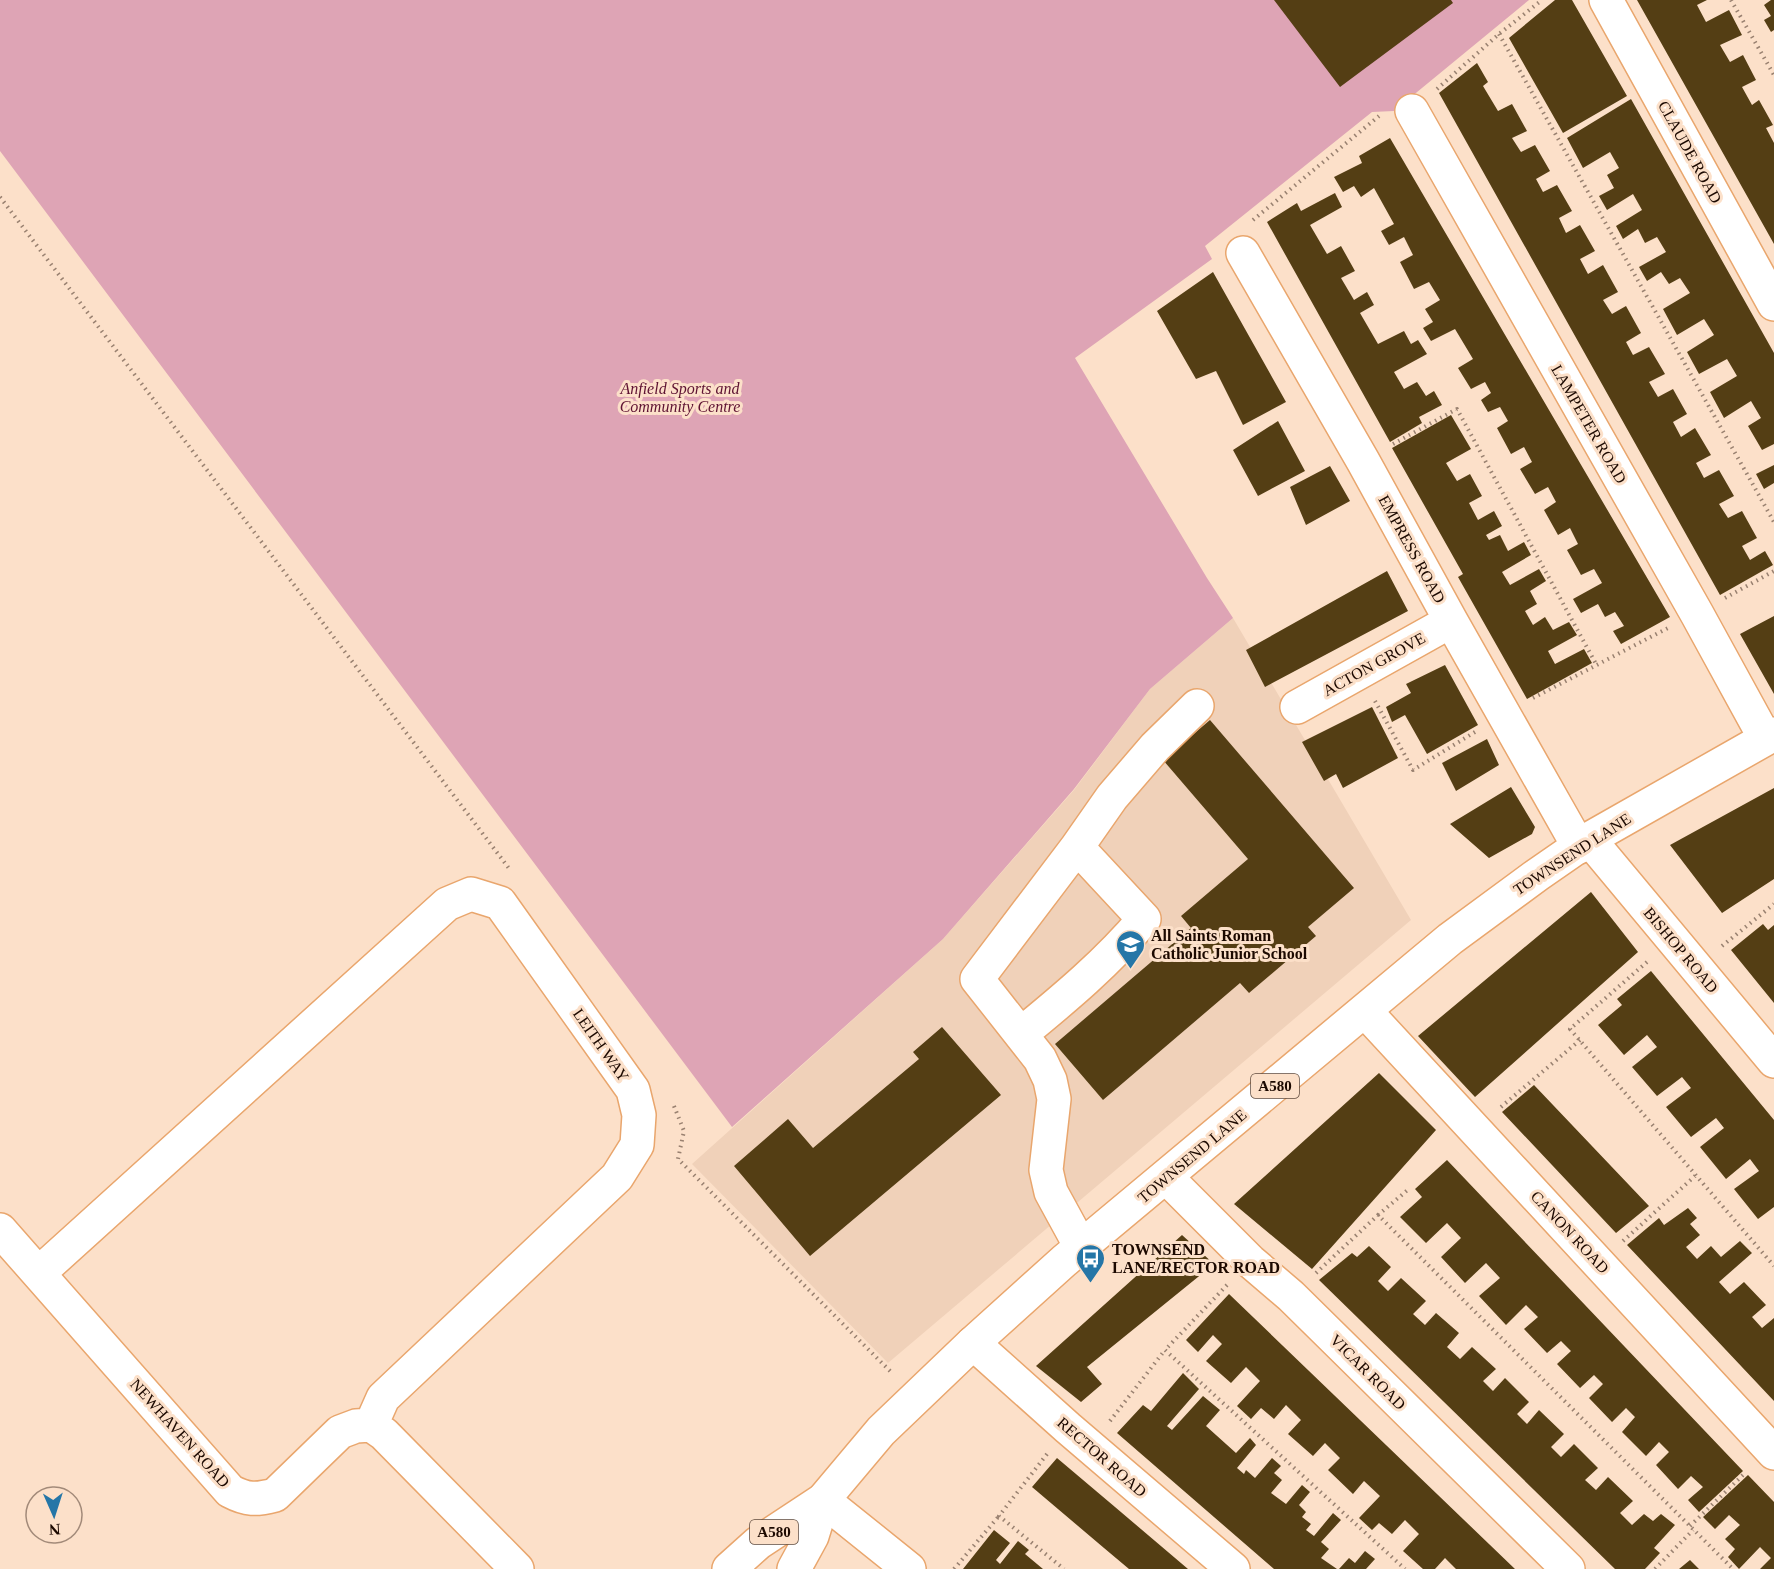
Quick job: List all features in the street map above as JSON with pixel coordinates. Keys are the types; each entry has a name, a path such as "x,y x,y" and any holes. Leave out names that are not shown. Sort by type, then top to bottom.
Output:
{"street":[{"name":"CLAUDE ROAD","path":"1606,0 1774,304"},
{"name":"LAMPETER ROAD","path":"1412,111 1697,614 1769,736"},
{"name":"EMPRESS ROAD","path":"1243,253 1363,461 1451,621 1584,843"},
{"name":"ACTON GROVE","path":"1297,707 1451,621"},
{"path":"1081,1247 1051,1192 1046,1170 1054,1099 1050,1080 1040,1059 977,979 1112,797 1155,747 1197,706"},
{"name":"TOWNSEND LANE","path":"729,1569 758,1543 823,1500 881,1431 973,1343 1081,1247 1450,939 1584,843 1769,736"},
{"name":"BISHOP ROAD","path":"1584,843 1696,967 1774,1061"},
{"path":"1021,1034 1092,974 1127,940 1144,919 1077,847"},
{"name":"LEITH WAY","path":"39,1273 447,904 471,894 500,903 633,1090 639,1115 637,1145 617,1177 383,1398 371,1425"},
{"name":"CANON ROAD","path":"1365,1011 1772,1451"},
{"name":"VICAR ROAD","path":"1166,1177 1250,1261 1291,1296 1568,1569"},
{"name":"NEWHAVEN ROAD","path":"0,1230 230,1491 245,1498 261,1499 275,1495 340,1432 356,1426 371,1425"},
{"name":"RECTOR ROAD","path":"973,1343 1233,1569"},
{"path":"371,1425 384,1434 517,1569"},
{"name":"TOWNSEND LANE","path":"794,1569 812,1536 823,1500"},
{"path":"823,1500 909,1569"}],"path":[{"path":"1731,0 1774,75"},
{"path":"1499,34 1774,522"},
{"path":"0,197 515,876"},
{"path":"1363,461 1457,409 1596,664"},
{"path":"1359,672 1413,770 1505,714 1596,664 1697,614 1774,571"},
{"path":"1696,967 1774,904"},
{"path":"1672,940 1570,1029 1774,1266"},
{"path":"1475,1130 1580,1040"},
{"path":"671,1098 684,1131 678,1159 916,1398"},
{"path":"1599,1263 1696,1175"},
{"path":"1291,1296 1410,1188"},
{"path":"1378,1215 1733,1569"},
{"path":"954,1569 999,1516 1165,1350 1250,1261"},
{"path":"1165,1350 1405,1569"},
{"path":"1655,1569 1691,1528 1772,1451"},
{"path":"999,1516 1064,1569"}],"shaded area":[{"name":"All Saints Roman Catholic Junior School","path":"1233,618 1411,920 888,1363 692,1164 943,939 1074,790 1150,689"}],"green space":[{"name":"Anfield Sports and Community Centre","path":"0,0 1529,0 1394,111 1372,112 1205,246 1212,259 1075,358 1233,618 1150,689 1074,789 943,939 732,1127 0,151"}],"building":[{"path":"1274,0 1451,0 1453,3 1340,87"},
{"path":"1555,0 1572,0 1627,96 1563,133 1509,38"},
{"path":"1637,0 1707,0 1697,5 1706,22 1729,10 1742,35 1720,45 1730,62 1743,55 1756,80 1742,87 1752,105 1759,100 1773,125 1766,128 1774,143 1774,244"},
{"path":"1774,0 1774,30 1771,32 1764,20 1771,16 1764,5"},
{"path":"1477,63 1488,82 1483,86 1498,111 1512,104 1527,131 1512,138 1521,152 1535,145 1550,171 1536,179 1543,192 1557,185 1572,211 1559,218 1566,233 1580,225 1595,251 1580,259 1588,274 1603,265 1618,292 1603,300 1612,314 1626,306 1641,333 1626,342 1633,355 1649,347 1665,374 1649,382 1658,397 1673,389 1687,414 1673,422 1681,437 1695,428 1711,455 1696,463 1704,478 1719,470 1734,496 1719,504 1728,518 1742,511 1757,538 1742,546 1750,560 1765,551 1773,565 1720,595 1439,93"},
{"path":"1631,99 1774,353 1774,444 1762,450 1748,426 1761,418 1751,401 1724,418 1710,392 1737,376 1727,359 1699,374 1687,352 1714,335 1704,319 1677,335 1663,309 1690,293 1680,278 1669,284 1661,272 1647,281 1639,267 1666,252 1657,237 1645,243 1638,229 1623,239 1616,226 1642,210 1633,194 1607,210 1599,196 1614,188 1607,175 1619,168 1610,152 1583,168 1567,138"},
{"path":"1390,138 1670,617 1621,644 1613,631 1624,626 1615,612 1605,617 1598,604 1581,613 1573,599 1602,583 1594,569 1581,575 1567,550 1578,544 1570,528 1558,535 1544,510 1556,502 1548,487 1535,494 1520,469 1532,462 1524,447 1511,454 1497,428 1508,421 1500,407 1488,412 1481,400 1491,393 1485,382 1471,389 1458,368 1473,359 1455,329 1431,341 1423,328 1433,322 1425,309 1440,300 1429,282 1414,289 1400,262 1413,255 1404,237 1389,245 1381,231 1394,224 1374,188 1361,197 1354,186 1343,192 1334,177 1362,163 1359,156"},
{"path":"1335,193 1342,207 1310,225 1327,254 1341,246 1355,271 1341,278 1354,300 1367,292 1374,305 1360,313 1378,344 1404,331 1411,344 1418,340 1427,354 1394,372 1404,389 1417,382 1426,396 1434,391 1442,405 1419,417 1422,423 1390,442 1267,222 1297,203 1301,211"},
{"path":"1213,272 1286,402 1243,425 1216,371 1196,379 1157,311"},
{"path":"1451,415 1471,449 1446,463 1457,481 1470,474 1482,496 1469,503 1478,520 1494,511 1502,526 1486,535 1489,540 1500,535 1508,551 1524,542 1531,555 1502,572 1510,585 1539,569 1546,581 1530,591 1537,604 1525,611 1533,625 1545,617 1553,630 1569,622 1577,635 1548,651 1555,664 1584,649 1592,663 1527,699 1458,577 1463,574 1392,448"},
{"path":"1278,421 1305,471 1258,496 1233,450"},
{"path":"1774,465 1774,483 1764,489 1756,474"},
{"path":"1330,466 1350,501 1306,525 1290,487"},
{"path":"1387,571 1408,611 1265,687 1246,650"},
{"path":"1774,616 1774,694 1740,634"},
{"path":"1445,665 1478,725 1427,754 1405,715 1392,722 1386,707 1411,693 1406,684"},
{"path":"1372,707 1398,758 1343,788 1336,774 1324,781 1302,742"},
{"path":"1210,720 1354,888 1308,927 1316,936 1249,993 1240,983 1103,1100 1055,1044 1191,928 1181,916 1248,859 1163,760"},
{"path":"1487,739 1499,765 1456,791 1442,763"},
{"path":"1511,787 1535,827 1532,834 1489,858 1450,824"},
{"path":"1774,788 1774,879 1722,913 1670,845"},
{"path":"1591,892 1638,952 1475,1097 1418,1036"},
{"path":"1763,924 1768,930 1774,925 1774,1003 1731,950"},
{"path":"1651,971 1774,1120 1774,1207 1758,1219 1734,1189 1759,1171 1750,1159 1726,1179 1700,1147 1724,1128 1716,1118 1691,1137 1666,1107 1691,1088 1682,1077 1657,1096 1632,1067 1657,1047 1647,1035 1624,1055 1598,1025 1622,1005 1617,999"},
{"path":"942,1027 1001,1095 810,1256 734,1166 788,1119 813,1148 919,1059 913,1052"},
{"path":"1379,1073 1436,1130 1312,1269 1234,1204"},
{"path":"1534,1085 1649,1206 1616,1233 1502,1112"},
{"path":"1447,1160 1743,1471 1699,1512 1688,1500 1703,1487 1691,1476 1678,1489 1656,1465 1669,1452 1659,1442 1646,1456 1622,1432 1635,1417 1626,1408 1612,1422 1589,1398 1603,1384 1594,1375 1580,1388 1557,1364 1571,1351 1561,1341 1547,1353 1524,1329 1538,1317 1526,1305 1506,1325 1479,1296 1500,1278 1486,1263 1465,1283 1441,1257 1461,1238 1447,1223 1426,1243 1400,1217 1422,1197 1415,1189"},
{"path":"1688,1208 1697,1218 1690,1224 1700,1235 1686,1247 1697,1259 1711,1246 1721,1257 1740,1241 1752,1253 1719,1282 1730,1294 1744,1282 1766,1305 1752,1317 1762,1328 1774,1318 1774,1401 1627,1245 1659,1218 1664,1225"},
{"path":"1182,1235 1214,1264 1087,1367 1102,1384 1081,1402 1036,1366"},
{"path":"1369,1246 1391,1267 1378,1281 1388,1291 1401,1278 1426,1301 1413,1314 1425,1325 1436,1313 1459,1333 1447,1347 1460,1359 1472,1347 1496,1369 1483,1381 1493,1391 1505,1378 1529,1402 1517,1414 1527,1424 1539,1410 1564,1434 1551,1447 1561,1457 1574,1444 1598,1468 1585,1480 1596,1490 1608,1477 1633,1501 1620,1513 1632,1525 1644,1514 1653,1521 1661,1514 1675,1525 1654,1548 1660,1553 1645,1569 1615,1569 1319,1280 1352,1253 1357,1257"},
{"path":"1229,1294 1515,1569 1456,1569 1445,1558 1435,1569 1423,1569 1403,1551 1419,1534 1405,1520 1392,1534 1379,1523 1372,1530 1359,1518 1380,1496 1364,1481 1353,1494 1328,1470 1340,1458 1325,1443 1313,1456 1288,1434 1301,1420 1286,1405 1274,1419 1261,1408 1251,1419 1237,1406 1260,1381 1246,1367 1231,1383 1206,1361 1222,1344 1213,1335 1198,1352 1186,1340"},
{"path":"1183,1373 1199,1389 1167,1426 1172,1430 1203,1396 1220,1410 1206,1426 1236,1453 1250,1438 1256,1445 1237,1468 1244,1474 1246,1470 1255,1478 1272,1458 1281,1466 1274,1473 1282,1480 1271,1493 1286,1504 1302,1485 1310,1492 1299,1505 1306,1512 1302,1517 1311,1524 1306,1530 1314,1536 1333,1513 1341,1520 1321,1542 1329,1549 1321,1558 1337,1569 1274,1569 1117,1433 1143,1405 1151,1411"},
{"path":"1057,1458 1188,1569 1129,1569 1032,1487"},
{"path":"1748,1475 1774,1502 1774,1569 1760,1569 1771,1558 1760,1547 1739,1569 1728,1557 1735,1549 1725,1539 1740,1525 1729,1515 1715,1529 1703,1517"},
{"path":"994,1530 1010,1543 996,1560 1000,1564 1018,1541 1029,1550 1025,1554 1043,1569 963,1569"},
{"path":"1365,1551 1375,1559 1366,1569 1339,1569 1349,1558 1355,1563"},
{"path":"1690,1560 1699,1569 1679,1569"}],"place":[{"name":"All Saints Roman Catholic Junior School","path":"1130,970"},
{"name":"TOWNSEND LANE/RECTOR ROAD","path":"1091,1284"}]}
